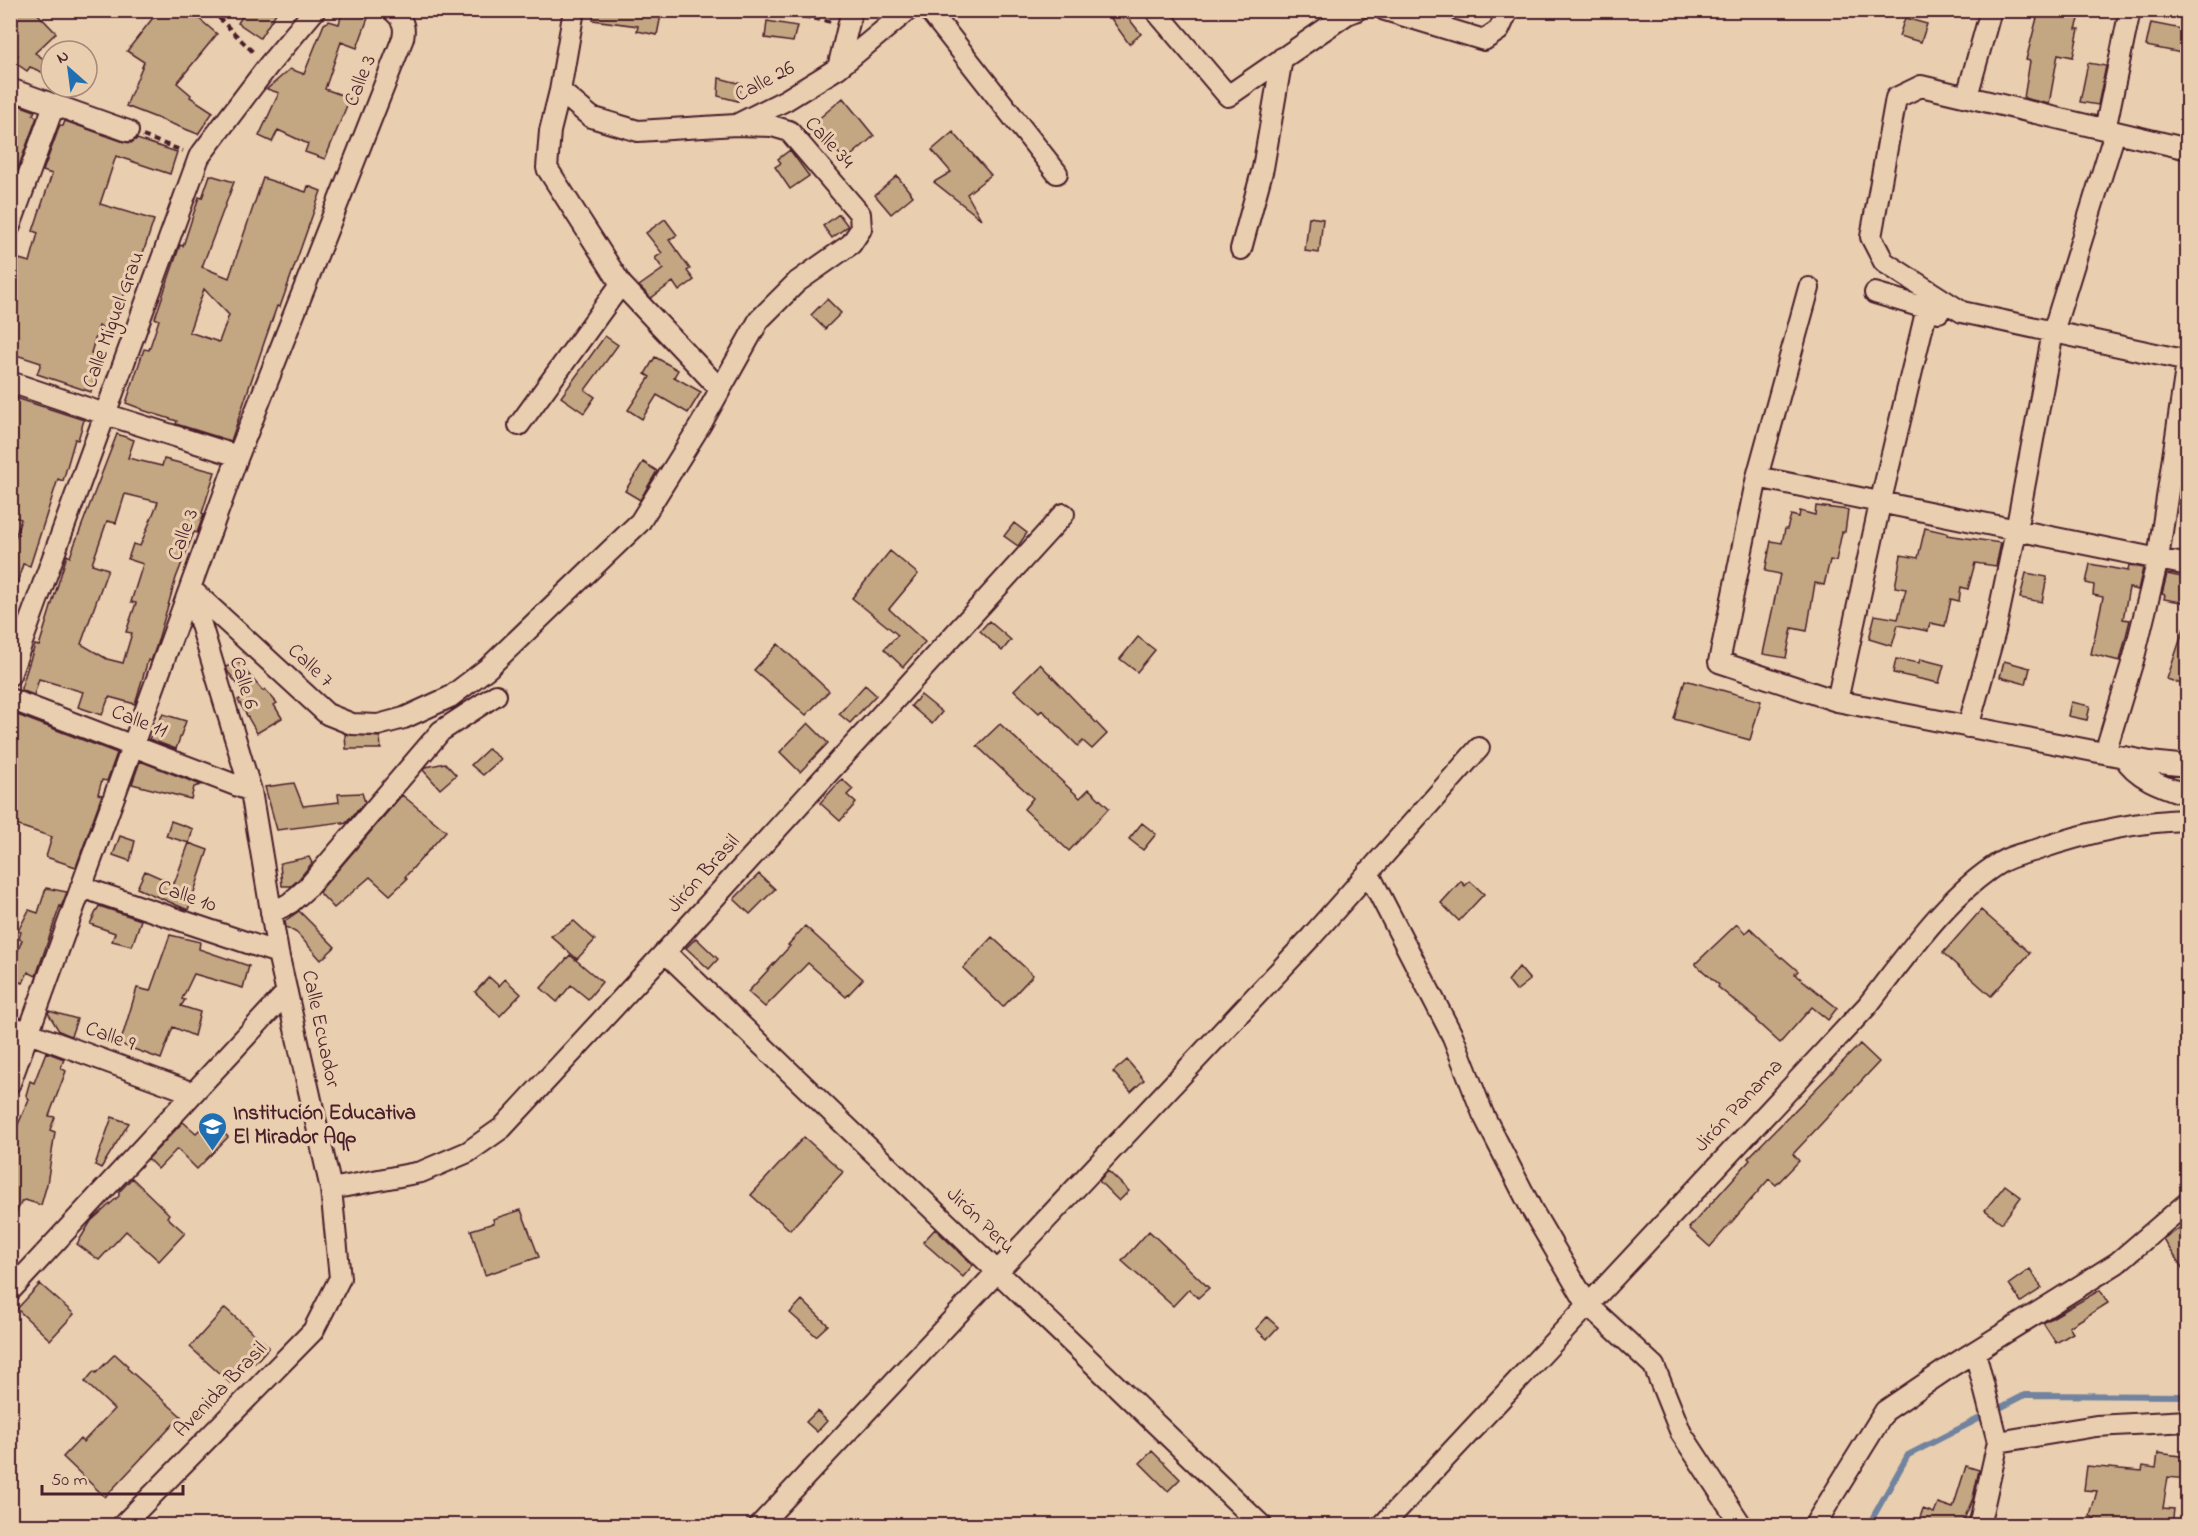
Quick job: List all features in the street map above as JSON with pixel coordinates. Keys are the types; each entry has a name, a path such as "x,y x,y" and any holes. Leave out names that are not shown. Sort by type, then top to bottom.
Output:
{"street":[{"name":"Calle Miguel Grau","path":"10,675 199,157 268,66 315,10"},
{"name":"Calle 3","path":"10,1083 20,1030 81,887 238,456 403,39 405,27 403,21 392,10"},
{"path":"574,10 560,91 550,131 547,168 621,284 720,389"},
{"name":"Calle 26","path":"560,91 591,117 638,131 736,125 786,100 838,68 908,10"},
{"path":"929,10 1057,173"},
{"path":"1155,10 1228,96 1347,14 1357,10"},
{"path":"1385,10 1485,40 1499,30 1508,10"},
{"path":"1967,96 1991,10"},
{"path":"1968,727 1995,631 2053,332 2110,131 2130,10"},
{"path":"838,68 850,18"},
{"path":"1241,249 1263,168 1282,58"},
{"path":"2114,755 2134,657 2158,559 2187,359 1962,312 1884,262 1871,237 1896,98 1922,86 2187,148"},
{"path":"10,89 128,131"},
{"path":"10,226 54,105"},
{"name":"Calle 34","path":"736,125 772,126 789,131 860,214 861,229"},
{"name":"Calle 7","path":"190,588 327,714 352,724 378,725 404,718 450,697 488,668 640,522 701,424 759,321 796,282 851,244 861,229"},
{"path":"519,424 621,284"},
{"path":"1809,288 1757,477 1719,662 1838,701 2114,755 2187,766"},
{"path":"1875,293 1956,318 1962,312"},
{"path":"1838,701 1880,504 1927,308"},
{"path":"10,382 238,456"},
{"path":"1757,477 1880,504 2187,564"},
{"name":"Jirón Brasil","path":"331,1189 421,1172 468,1152 502,1128 1064,514"},
{"name":"Calle 6","path":"190,588 250,791"},
{"path":"271,913 290,903 308,886 441,730 496,695"},
{"name":"Calle 11","path":"10,699 250,791"},
{"path":"418,711 441,730"},
{"path":"759,1526 1312,936 1479,748"},
{"path":"2114,755 2151,781 2187,795"},
{"name":"Calle Ecuador","path":"250,791 278,953 331,1189 340,1278"},
{"name":"Jirón Panama","path":"1382,1526 1868,1005 1911,949 1962,892 2002,861 2074,836 2157,821 2187,820"},
{"path":"1368,872 1453,1037 1483,1114 1532,1210 1587,1304 1654,1366 1681,1433 1742,1526"},
{"name":"Calle 10","path":"81,887 278,953"},
{"name":"Jirón Peru","path":"665,952 1262,1526"},
{"path":"10,1291 287,992"},
{"name":"Calle 9","path":"20,1030 193,1093"},
{"path":"1815,1526 1885,1411 2117,1263 2187,1202"},
{"name":"Avenida Brasil","path":"122,1526 313,1331 340,1278"},
{"path":"1975,1352 1993,1423 1979,1526"},
{"path":"1993,1423 2096,1426 2187,1420"}],"path":[{"path":"211,10 268,66"},
{"path":"773,10 850,18"},
{"path":"128,131 199,157"}],"building":[{"path":"21,10 34,10 56,33 50,39 39,39 39,49 35,53 39,56 39,71 30,67 27,71 14,62 18,55 10,51 10,28"},
{"path":"159,10 189,10 217,34 177,83 191,95 190,97 213,112 198,134 126,106 144,62 127,51"},
{"path":"246,10 278,10 260,38 238,23"},
{"path":"343,10 368,18 357,48 341,42 325,89 350,98 325,159 305,152 308,144 278,130 272,142 259,136 279,93 267,89 290,69 304,74 324,24 329,21 339,24"},
{"path":"594,10 662,10 657,35 637,31 638,26 593,20"},
{"path":"1105,10 1122,10 1141,34 1129,44"},
{"path":"2039,10 2082,10 2076,29 2079,29 2073,57 2058,54 2049,104 2024,98 2030,61 2026,60"},
{"path":"1905,18 1927,24 1921,42 1899,36"},
{"path":"767,21 797,26 793,42 765,38"},
{"path":"2151,23 2187,30 2187,54 2146,46"},
{"path":"2088,63 2106,66 2098,105 2080,102"},
{"path":"719,78 742,84 738,101 718,96"},
{"path":"843,98 874,136 845,161 836,150 838,147 816,121"},
{"path":"10,102 35,111 33,115 37,117 10,190"},
{"path":"65,121 124,142 131,143 137,139 177,152 170,174 116,156 100,204 154,220 133,283 128,282 113,330 99,326 91,353 101,356 91,392 37,374 41,363 10,353 10,287 19,259 30,262 38,233 33,231 52,174 43,171 60,125 63,126"},
{"path":"953,132 991,175 967,194 981,219 934,182 951,172 932,150"},
{"path":"790,150 809,176 790,189 775,167 781,163 778,159"},
{"path":"210,175 234,182 202,267 229,278 263,178 306,192 308,186 321,191 280,307 277,306 231,441 176,424 177,421 126,403 144,349 149,350 159,320 155,318 180,245 183,246 199,197 202,198","holes":["204,289 229,315 219,342 189,332"]},
{"path":"897,176 913,196 891,214 875,195"},
{"path":"839,214 848,226 832,238 823,226"},
{"path":"1309,217 1323,219 1319,253 1305,251"},
{"path":"665,219 677,235 669,240 690,269 687,271 694,280 679,291 673,282 651,298 639,286 663,269 655,258 662,253 646,233"},
{"path":"827,299 841,313 825,329 811,315"},
{"path":"605,336 618,345 585,390 595,397 584,413 561,397"},
{"path":"655,357 678,370 674,377 701,392 688,413 657,395 642,419 628,410 650,377 645,374"},
{"path":"10,396 84,420 78,440 75,439 63,481 58,479 30,566 23,564 14,594 10,594 10,554 21,519 10,516"},
{"path":"117,434 134,440 128,458 162,466 164,459 215,472 202,513 204,514 197,533 194,532 176,578 156,647 151,661 148,660 135,704 109,697 102,715 78,707 83,692 39,679 34,695 21,688 35,645 39,646 67,555 70,557","holes":["125,494 158,502 140,546 133,544 128,559 143,564 131,602 136,603 126,632 132,633 123,663 107,659 81,644 108,569 92,564 107,521 116,523"]},
{"path":"643,462 657,471 640,500 625,491"},
{"path":"1816,506 1848,510 1845,532 1842,532 1836,561 1830,560 1824,585 1815,583 1807,631 1792,628 1786,658 1763,654 1780,574 1765,571 1771,541 1782,543 1791,515 1799,517 1800,511 1815,515"},
{"path":"1014,523 1027,533 1018,546 1004,536"},
{"path":"1925,528 1947,533 1947,535 2001,543 1996,566 1975,563 1968,589 1961,587 1959,601 1951,599 1945,626 1930,623 1928,631 1898,625 1892,646 1869,639 1875,615 1898,619 1906,589 1895,587 1901,555 1918,558"},
{"path":"890,551 918,574 889,609 925,642 903,667 884,649 898,635 852,598"},
{"path":"2090,564 2128,571 2129,565 2143,568 2138,590 2129,588 2123,619 2130,620 2120,661 2091,654 2103,597 2093,595 2094,585 2086,583"},
{"path":"2026,573 2047,577 2042,602 2020,598"},
{"path":"2167,574 2187,578 2187,603 2164,599 2165,595 2162,594"},
{"path":"989,621 1011,640 1002,651 980,631"},
{"path":"2185,625 2187,626 2187,686 2167,679"},
{"path":"1138,637 1155,650 1137,672 1120,659"},
{"path":"778,644 829,691 806,715 754,670"},
{"path":"1896,659 1919,663 1920,659 1944,665 1939,683 1893,673"},
{"path":"237,661 263,691 265,689 277,703 274,705 282,718 257,733 238,700 246,695 226,667"},
{"path":"2004,661 2030,668 2026,684 2000,677"},
{"path":"1040,664 1107,734 1092,749 1083,741 1078,746 1042,710 1039,713 1014,690"},
{"path":"1685,680 1761,701 1750,740 1674,719"},
{"path":"865,685 876,695 850,723 839,714"},
{"path":"921,695 942,712 932,724 911,706"},
{"path":"2071,702 2090,706 2087,720 2068,716"},
{"path":"12,713 117,753 107,781 102,780 98,794 102,795 76,867 46,857 52,837 10,823 10,815 18,795 10,793 10,717"},
{"path":"163,714 186,721 176,749 149,739"},
{"path":"808,723 828,743 800,772 780,752"},
{"path":"1000,724 1080,798 1089,789 1109,808 1069,851 1024,809 1033,798 977,746"},
{"path":"345,734 380,737 381,749 346,749"},
{"path":"488,749 501,759 483,775 471,765"},
{"path":"140,761 201,785 194,787 191,799 132,784"},
{"path":"445,763 456,775 440,789 423,770 426,767"},
{"path":"842,779 853,789 847,795 856,803 840,821 820,803"},
{"path":"294,783 303,806 339,802 338,794 362,793 365,802 346,823 277,830 265,787"},
{"path":"402,795 446,831 405,877 407,879 390,895 370,877 334,908 319,892"},
{"path":"171,821 193,829 189,843 166,836"},
{"path":"1142,823 1156,834 1143,850 1129,839"},
{"path":"120,836 135,841 130,861 113,855"},
{"path":"189,843 208,850 188,910 137,888 145,871 174,884"},
{"path":"309,857 312,863 299,879 291,886 282,886 280,863"},
{"path":"759,874 775,889 750,914 734,899"},
{"path":"1461,881 1465,886 1470,881 1484,894 1459,921 1441,903"},
{"path":"46,888 67,892 36,976 28,972 23,983 10,979 10,972 22,940 19,939 21,932 18,931 29,910 38,913"},
{"path":"99,906 141,920 132,946 112,941 115,933 90,924"},
{"path":"1981,910 2030,953 1991,996 1943,953"},
{"path":"299,911 335,947 321,960 297,933 286,927 285,921"},
{"path":"574,921 595,940 577,959 551,936"},
{"path":"1737,924 1745,933 1750,928 1798,971 1795,974 1837,1008 1828,1020 1812,1007 1780,1043 1756,1021 1757,1019 1718,987 1719,985 1695,964"},
{"path":"805,926 863,979 846,997 808,963 765,1007 748,992"},
{"path":"170,935 200,942 199,949 249,966 243,988 194,974 181,1006 200,1012 194,1036 173,1027 161,1059 120,1044 137,988 150,991"},
{"path":"992,937 1033,975 1003,1007 963,968"},
{"path":"696,938 718,959 709,969 686,948"},
{"path":"570,955 602,982 588,999 571,985 557,1002 541,988"},
{"path":"1519,967 1530,980 1516,991 1508,981"},
{"path":"489,977 499,986 505,979 521,994 500,1016 475,992"},
{"path":"49,1011 77,1019 71,1036 59,1031"},
{"path":"1860,1044 1879,1062 1793,1154 1799,1161 1776,1185 1769,1179 1710,1247 1689,1228 1750,1160 1748,1158"},
{"path":"46,1052 64,1059 61,1068 66,1071 49,1116 55,1117 50,1130 55,1132 47,1184 41,1205 22,1201 10,1225 10,1143 29,1099 26,1095 30,1081 34,1083"},
{"path":"1127,1060 1144,1080 1131,1092 1113,1072"},
{"path":"112,1117 129,1123 101,1168 95,1165"},
{"path":"210,1120 228,1137 197,1169 177,1149 158,1169 148,1159 183,1122 196,1133"},
{"path":"804,1137 843,1172 790,1230 751,1195"},
{"path":"1108,1171 1129,1191 1119,1201 1099,1181"},
{"path":"132,1178 169,1214 167,1217 185,1233 159,1261 126,1231 99,1260 77,1244 91,1221 119,1196 119,1192"},
{"path":"2005,1185 2021,1197 2002,1223 1985,1210"},
{"path":"521,1210 539,1257 485,1275 471,1230 494,1223 493,1219"},
{"path":"2187,1223 2187,1275 2163,1239"},
{"path":"935,1229 973,1265 963,1277 923,1242"},
{"path":"1149,1231 1209,1288 1198,1298 1189,1289 1173,1306 1122,1261"},
{"path":"2030,1269 2042,1288 2021,1302 2009,1284"},
{"path":"40,1284 74,1314 50,1340 17,1309"},
{"path":"2100,1290 2108,1303 2069,1327 2073,1333 2056,1343 2043,1323"},
{"path":"802,1300 828,1325 816,1336 790,1313"},
{"path":"225,1308 269,1347 255,1363 252,1360 230,1383 190,1347"},
{"path":"1267,1317 1278,1327 1267,1339 1256,1329"},
{"path":"115,1354 128,1366 127,1368 181,1416 105,1497 63,1457 80,1439 83,1442 114,1409 85,1382 94,1371 96,1373"},
{"path":"817,1411 827,1421 817,1432 806,1422"},
{"path":"1152,1451 1180,1479 1168,1491 1140,1463"},
{"path":"2158,1453 2187,1457 2187,1479 2168,1477 2163,1508 2174,1509 2172,1526 2093,1526 2095,1518 2090,1516 2097,1491 2084,1490 2087,1466 2142,1471 2143,1466 2156,1468"},
{"path":"1966,1466 1979,1470 1973,1498 1963,1526 1917,1526 1923,1509 1934,1513 1938,1503 1953,1508"}],"waterway":[{"path":"1868,1526 1908,1455 2025,1395 2188,1396"}],"place":[{"name":"Institución Educativa El Mirador Aqp","path":"212,1152"}]}
